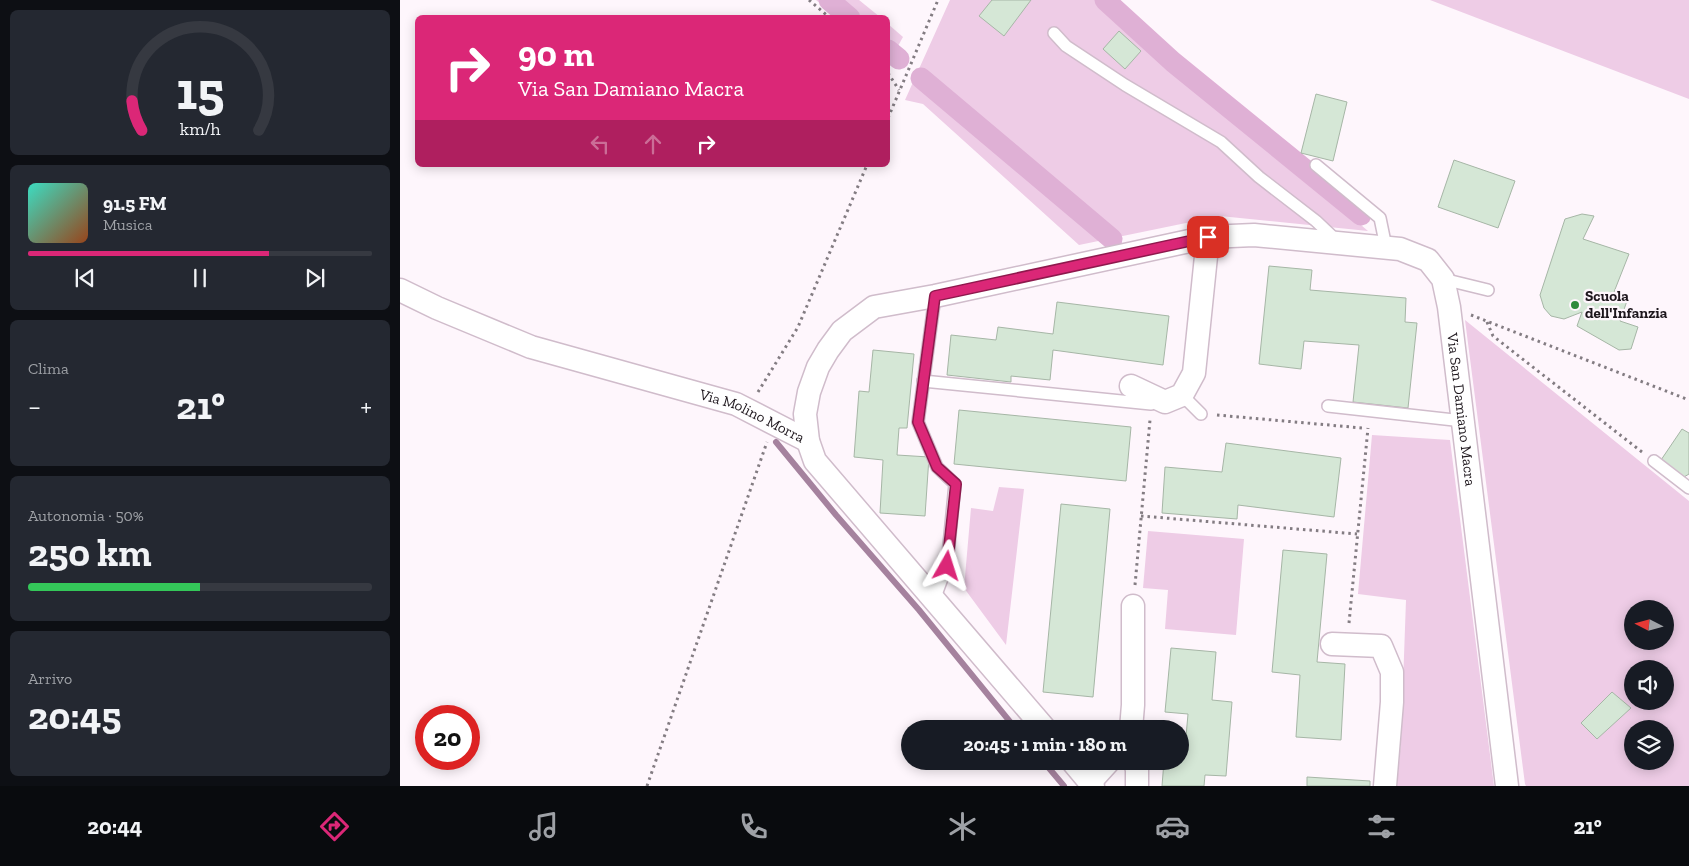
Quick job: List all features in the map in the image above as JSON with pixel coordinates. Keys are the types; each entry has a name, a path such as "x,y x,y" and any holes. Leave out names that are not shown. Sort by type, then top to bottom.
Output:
{"street":[{"name":"Via San Damiano Macra","path":"808,441 805,414 809,392 818,367 842,331 874,307 935,296 1208,237 1254,235 1400,248 1428,260 1443,280 1450,307 1507,786"},
{"path":"1131,386 1152,405 1182,395 1194,373 1208,237"},
{"name":"Via Molino Morra","path":"400,290 436,308 531,347 736,404 808,441 815,461 1036,720"},
{"path":"1132,720 1133,606"},
{"path":"1340,644 1382,646 1392,672 1392,702 1385,786"},
{"path":"1080,770 1092,784 1102,770"},
{"path":"1136,786 1137,770"}],"lane":[{"path":"1054,33 1066,46 1125,85 1221,142 1259,178 1316,221 1339,243"},
{"path":"1316,165 1380,218 1386,247"},
{"path":"1443,280 1488,290"},
{"path":"934,600 947,566 956,484 937,467 918,422 935,296"},
{"path":"923,381 1152,405"},
{"path":"1182,395 1201,414"},
{"path":"1328,406 1463,421"},
{"path":"1654,461 1689,488"}],"path":[{"path":"809,0 826,15"},
{"path":"890,113 938,0"},
{"path":"890,76 899,90"},
{"path":"747,410 798,327 866,167"},
{"path":"1450,307 1689,400"},
{"path":"1487,321 1493,336 1654,461"},
{"path":"1133,606 1152,405"},
{"path":"1201,414 1368,428 1358,534 1340,644"},
{"path":"647,786 774,423"},
{"path":"1141,516 1358,534"}],"shaded area":[{"path":"816,0 859,0 878,15 834,15"},
{"path":"950,0 1098,0 1368,231 1220,216 1079,245 923,104 905,100"},
{"path":"1430,0 1689,0 1689,99"},
{"path":"890,26 903,37 890,60"},
{"path":"1465,320 1689,501 1689,786 1526,786"},
{"path":"1372,435 1450,440 1494,786 1397,786 1401,740 1406,600 1358,594"},
{"path":"999,487 1024,489 1006,645 964,588 971,508 993,511"},
{"path":"1148,531 1244,539 1236,635 1165,629 1168,590 1143,588"}],"building":[{"path":"992,0 1031,0 1004,36 979,16"},
{"path":"1119,31 1141,51 1125,69 1103,49"},
{"path":"1316,94 1347,102 1333,161 1301,153"},
{"path":"1454,160 1515,181 1498,228 1438,207"},
{"path":"1582,214 1594,216 1583,239 1629,254 1614,292 1628,298 1620,321 1638,327 1631,349 1619,350 1577,326 1582,312 1564,319 1551,316 1544,308 1540,295 1565,219"},
{"path":"1269,266 1312,270 1310,290 1406,298 1405,322 1417,323 1408,408 1353,402 1359,345 1304,341 1301,369 1259,364"},
{"path":"1057,302 1169,316 1163,365 1053,350 1050,380 1011,376 1011,382 947,375 951,335 996,340 998,327 1053,334"},
{"path":"873,350 914,354 907,428 899,428 897,455 929,457 925,516 880,513 883,460 854,457 859,391 869,392"},
{"path":"959,410 1131,427 1126,481 954,464"},
{"path":"1682,429 1689,433 1689,474 1684,477 1661,460"},
{"path":"1226,443 1341,458 1334,517 1238,505 1237,519 1162,513 1165,467 1222,472"},
{"path":"1061,504 1110,509 1093,697 1043,692"},
{"path":"1283,550 1327,554 1317,662 1345,664 1341,740 1296,737 1300,675 1272,672"},
{"path":"1171,648 1216,652 1212,700 1232,702 1226,776 1205,775 1204,786 1162,786 1163,770 1189,770 1188,714 1165,712"},
{"path":"1612,692 1624,702 1624,710 1629,710 1597,739 1581,723"},
{"path":"1307,777 1370,781 1370,786 1307,786"}],"waterway":[{"path":"829,0 846,15"},
{"path":"1105,0 1173,62 1361,215"},
{"path":"890,52 899,59"},
{"path":"921,78 1112,239"},
{"path":"776,442 836,515 919,610 1009,720"},
{"path":"1051,770 1064,786"}],"place":[{"name":"Scuola dell'Infanzia","path":"1575,305"}],"route":[{"path":"947,566 956,484 937,467 918,422 935,296 1208,237"}]}
